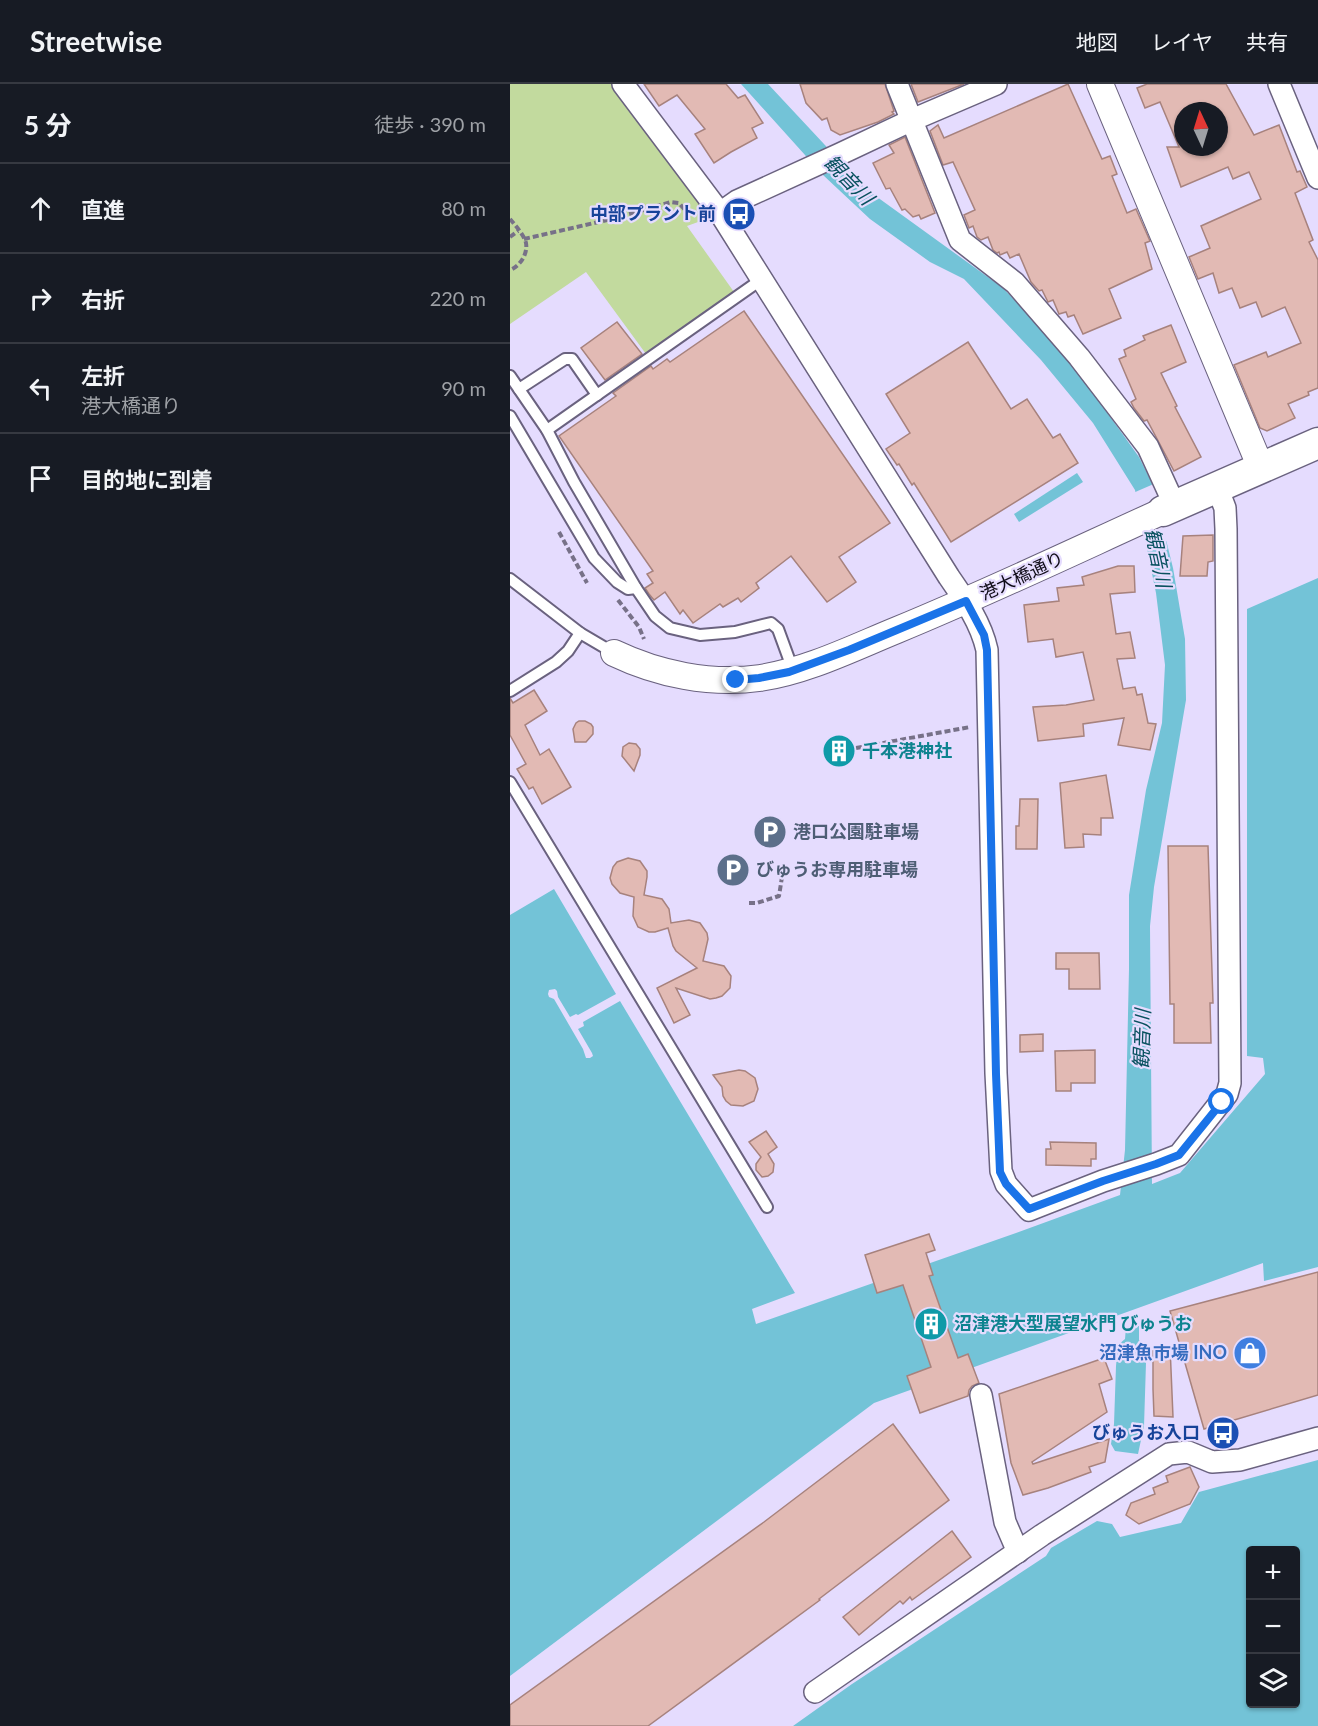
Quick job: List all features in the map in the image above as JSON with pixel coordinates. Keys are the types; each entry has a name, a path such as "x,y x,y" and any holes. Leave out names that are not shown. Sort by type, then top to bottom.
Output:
{"main road":[{"name":"港大橋通り","path":"1159,513 1318,443"}],"street":[{"path":"623,84 716,206 966,601 984,635 987,650 1000,1172 1006,1184 1029,1209 1179,1155 1227,1095 1230,1083 1226,518 1225,508 1217,487"},
{"path":"897,84 960,240 1015,283 1079,357 1148,447 1159,513"},
{"path":"716,206 737,201 996,84"},
{"path":"1100,84 1261,468"},
{"path":"1279,84 1318,178"},
{"name":"港大橋通り","path":"614,652 649,668 709,679 759,678 793,670 849,650 966,601 1159,513"},
{"path":"981,1395 1005,1522 1018,1552"},
{"path":"815,1692 1018,1552 1169,1454 1188,1452 1212,1462 1240,1460 1318,1438"}],"lane":[{"path":"547,430 762,279"},
{"path":"519,389 565,359 572,359 597,395"},
{"path":"510,376 547,430 574,483 636,588 656,616 670,628 700,635 718,634 771,623 778,629 793,670"},
{"path":"510,416 594,558 617,582 628,589 636,588"},
{"path":"510,579 580,633 614,652"},
{"path":"510,691 556,662 568,651 580,633"},
{"path":"510,782 767,1207"}],"path":[{"path":"524,239 616,218 671,202 679,203 691,213 716,206"},
{"path":"510,219 526,243 522,260 510,270"},
{"path":"510,237 518,231"},
{"path":"555,524 587,583"},
{"path":"582,573 590,577"},
{"path":"616,598 639,627 644,639"},
{"path":"856,748 988,723"},
{"path":"749,903 757,903 779,896 782,877"}],"shaded area":[{"path":"510,84 613,84 712,217 687,226 734,292 646,354 586,272 510,324"}],"water":[{"name":"観音川","path":"741,84 768,84 866,189 1003,288 1063,351 1139,457 1152,483 1173,568 1185,639 1186,700 1154,887 1150,926 1152,1184 1180,1173 1265,1074 1263,1058 1247,1056 1247,609 1318,578 1318,1267 1264,1281 1263,1263 874,1403 510,1676 510,915 554,889 616,994 570,1017 555,989 549,990 549,997 554,999 586,1058 593,1056 578,1029 584,1026 583,1022 620,1001 795,1293 752,1309 756,1324 1120,1195 1125,1150 1129,895 1146,790 1162,723 1165,665 1156,593 1135,490 1093,423 1041,360 964,279 930,262 870,219 823,175"},
{"path":"1077,473 1083,482 1019,522 1014,514"},
{"path":"1139,1326 1139,1340 1145,1347 1146,1363 1144,1426 1138,1454 1115,1451 1111,1444 1118,1345 1125,1339 1126,1327"},
{"path":"1318,1460 1318,1726 793,1726 852,1684 1046,1556 1051,1548 1097,1521 1112,1524 1120,1537 1181,1523 1199,1492"}],"pier":[{"path":"1156,483 1169,540 1146,551 1133,493"}],"building":[{"path":"644,84 726,84 738,98 745,95 763,123 752,128 757,138 714,163 695,134 705,129 677,95 659,106"},
{"path":"800,84 885,84 894,114 840,135 831,130 827,118 822,120 806,103"},
{"path":"911,84 964,84 918,102"},
{"path":"1068,84 1102,159 1110,156 1117,174 1112,176 1127,213 1136,209 1150,241 1145,243 1152,269 1109,289 1121,318 1083,334 1074,315 1068,317 1066,312 1059,314 1053,300 1048,302 1042,290 1039,291 1031,282 1019,254 1010,258 1007,252 1000,255 999,252 993,250 988,237 981,240 977,237 973,226 969,228 964,215 975,210 953,162 943,165 930,131 938,125 944,138"},
{"path":"1147,84 1226,84 1254,135 1279,125 1297,172 1300,171 1307,187 1295,193 1313,240 1309,242 1318,260 1318,388 1308,392 1309,395 1288,404 1295,418 1267,431 1260,428 1234,365 1266,352 1268,357 1301,343 1285,307 1262,317 1256,302 1240,308 1232,288 1219,293 1213,273 1198,279 1189,257 1210,248 1201,226 1261,199 1249,172 1233,179 1228,167 1181,187 1167,147 1174,147 1174,156 1228,156 1228,102 1174,102 1174,135 1160,102 1145,108 1137,88"},
{"path":"905,137 935,213 921,219 919,215 913,217 905,209 902,210 890,188 886,189 873,163 894,153 889,145"},
{"path":"744,311 890,523 839,557 856,582 827,602 791,556 756,583 759,588 741,602 738,598 723,607 720,604 693,623 683,610 680,614 665,592 654,600 649,594 645,588 653,583 647,574 653,571 559,436 616,396 613,393 651,366 653,369 667,359 670,362"},
{"path":"617,322 642,354 605,380 581,348"},
{"path":"1171,325 1186,362 1161,373 1177,406 1175,407 1201,457 1174,471 1147,420 1144,421 1131,402 1136,399 1119,359 1126,356 1124,350 1145,340 1143,336"},
{"path":"968,342 1011,409 1027,399 1053,438 1060,434 1078,463 951,542 914,483 912,485 886,449 910,433 886,394"},
{"path":"1213,535 1213,561 1208,562 1207,576 1180,576 1183,536"},
{"path":"1118,566 1134,566 1135,592 1110,594 1116,634 1130,632 1135,658 1117,659 1123,689 1135,687 1137,695 1142,694 1148,723 1156,724 1150,750 1118,745 1124,718 1083,724 1084,736 1038,741 1033,707 1094,700 1083,652 1056,657 1053,639 1028,642 1024,605 1059,601 1057,588 1084,585 1082,577"},
{"path":"534,690 547,711 525,725 540,755 549,749 571,787 542,804 533,787 529,789 517,769 526,764 510,735 510,698 513,703"},
{"path":"579,721 585,721 593,727 593,734 586,742 575,742 573,729"},
{"name":"千本港神社","path":"846,741 848,758 831,760 829,744"},
{"path":"629,743 636,744 640,749 634,771 622,756 623,747"},
{"path":"1106,775 1113,818 1101,818 1101,835 1083,834 1084,847 1065,848 1060,783"},
{"path":"1020,799 1038,799 1037,849 1016,849 1016,826 1019,826"},
{"path":"1168,846 1208,846 1213,1003 1210,1003 1211,1043 1174,1043 1174,1004 1170,1004"},
{"path":"628,858 640,861 647,871 644,895 662,899 669,909 671,923 689,920 700,923 708,939 703,961 724,966 731,976 730,988 722,996 716,998 710,999 676,988 690,1015 674,1023 657,988 697,968 676,951 668,928 649,932 638,927 633,916 634,897 620,893 610,878 617,862"},
{"path":"1056,953 1099,953 1100,989 1069,989 1069,969 1056,969"},
{"path":"1043,1034 1043,1051 1020,1052 1020,1035"},
{"path":"1095,1050 1095,1083 1071,1083 1071,1091 1056,1091 1055,1051"},
{"path":"739,1070 755,1078 758,1089 754,1101 743,1106 731,1105 726,1101 722,1087 713,1075"},
{"path":"766,1131 777,1147 768,1154 774,1164 773,1172 762,1177 756,1170 756,1164 761,1157 749,1142"},
{"path":"1050,1142 1096,1143 1096,1159 1091,1159 1091,1166 1046,1165 1046,1149 1051,1149"},
{"name":"沼津港大型展望水門 びゅうお","path":"929,1234 935,1250 926,1253 933,1275 929,1276 958,1358 968,1354 979,1383 972,1386 968,1396 920,1413 907,1376 931,1367 903,1285 877,1293 865,1255"},
{"name":"沼津魚市場 INO","path":"1318,1272 1318,1395 1204,1429 1170,1311"},
{"path":"1153,1346 1170,1346 1173,1417 1154,1416"},
{"path":"1104,1358 1112,1379 1099,1384 1107,1412 1032,1462 1033,1464 1109,1439 1105,1462 1089,1467 1091,1472 1023,1495 1011,1463 999,1394"},
{"path":"893,1424 949,1500 820,1600 648,1726 510,1726 510,1705 764,1522"},
{"path":"1190,1467 1199,1487 1190,1504 1139,1524 1126,1515 1131,1503 1155,1494 1153,1488 1168,1482 1166,1476"},
{"path":"952,1531 971,1557 912,1600 910,1597 903,1604 900,1601 859,1635 843,1617"}],"place":[{"name":"中部プラント前","path":"739,214"},
{"name":"千本港神社","path":"839,751"},
{"name":"港口公園駐車場","path":"770,832"},
{"name":"びゅうお専用駐車場","path":"733,870"},
{"name":"沼津港大型展望水門 びゅうお","path":"931,1324"},
{"name":"沼津魚市場 INO","path":"1250,1353"},
{"name":"びゅうお入口","path":"1223,1433"}],"route":[{"path":"736,680 789,672 849,650 966,601 984,635 987,650 996,1074 1000,1172 1006,1184 1029,1209 1156,1164 1179,1155 1222,1102"}]}
